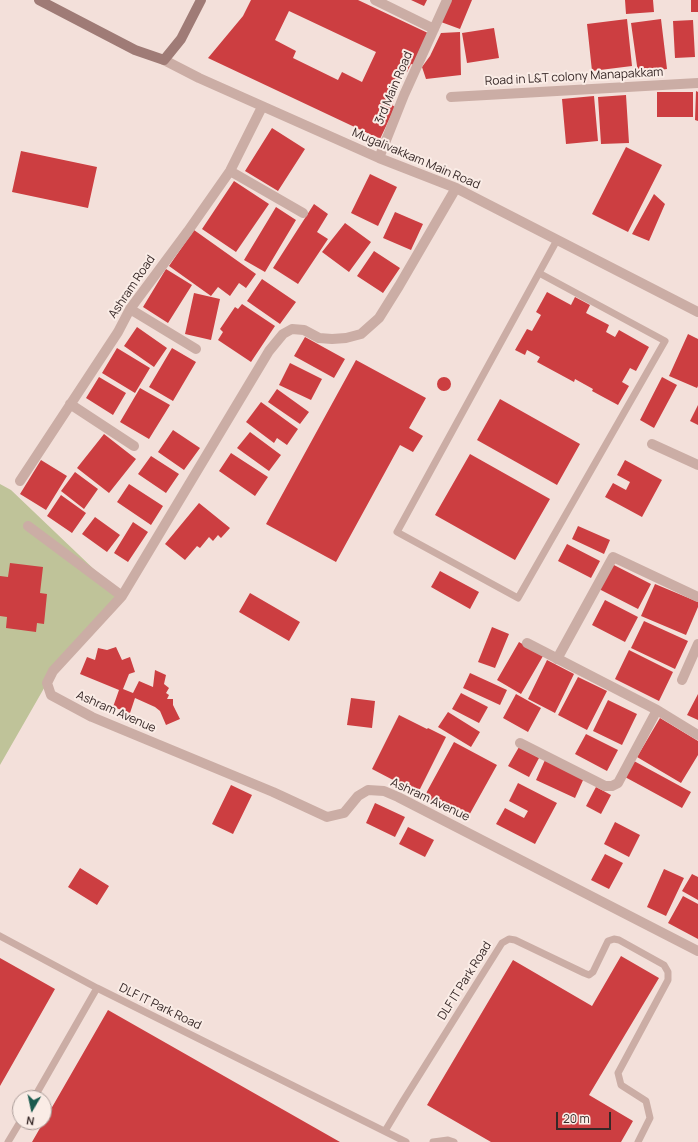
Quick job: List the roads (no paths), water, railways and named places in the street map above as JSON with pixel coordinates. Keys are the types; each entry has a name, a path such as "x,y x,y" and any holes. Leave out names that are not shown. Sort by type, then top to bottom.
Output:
{"main road":[{"path":"39,0 135,50 164,60 181,38 201,0"}],"street":[{"path":"375,0 434,29 447,0"},
{"name":"3rd Main Road","path":"379,158 404,95 434,29"},
{"name":"Mugalivakkam Main Road","path":"164,60 262,107 379,158 456,188 698,312"},
{"name":"Road in L&T colony Manapakkam","path":"451,97 698,83"},
{"name":"Ashram Road","path":"20,481 118,332 130,308 188,231 230,171 262,107"},
{"path":"230,171 303,213"},
{"path":"28,526 122,596 269,351 282,334 292,329 304,330 319,338 332,339 346,338 360,334 379,318 456,188"},
{"path":"130,308 196,350"},
{"path":"70,404 134,446"},
{"path":"652,444 698,465"},
{"path":"557,659 613,558 698,597"},
{"name":"Ashram Avenue","path":"122,596 53,671 47,683 51,696 92,717 273,792 327,817 344,813 358,796 368,790 384,791 698,951"},
{"path":"527,643 657,710 698,735"},
{"path":"682,680 698,644"},
{"path":"520,743 597,783 605,786 612,786 618,783 657,710"}],"lane":[{"path":"539,274 665,341 518,598 397,532 557,240"},
{"name":"DLF IT Park Road","path":"0,936 97,988 406,1142"},
{"name":"DLF IT Park Road","path":"385,1131 502,943 509,939 515,940 589,975 593,972 608,941 614,939 619,940 664,965 668,972 668,980 618,1073 621,1085 646,1101 650,1118 638,1142"},
{"path":"39,1090 97,988"},
{"path":"8,1142 15,1130"},
{"path":"432,1142 448,1140 454,1142"}]}
